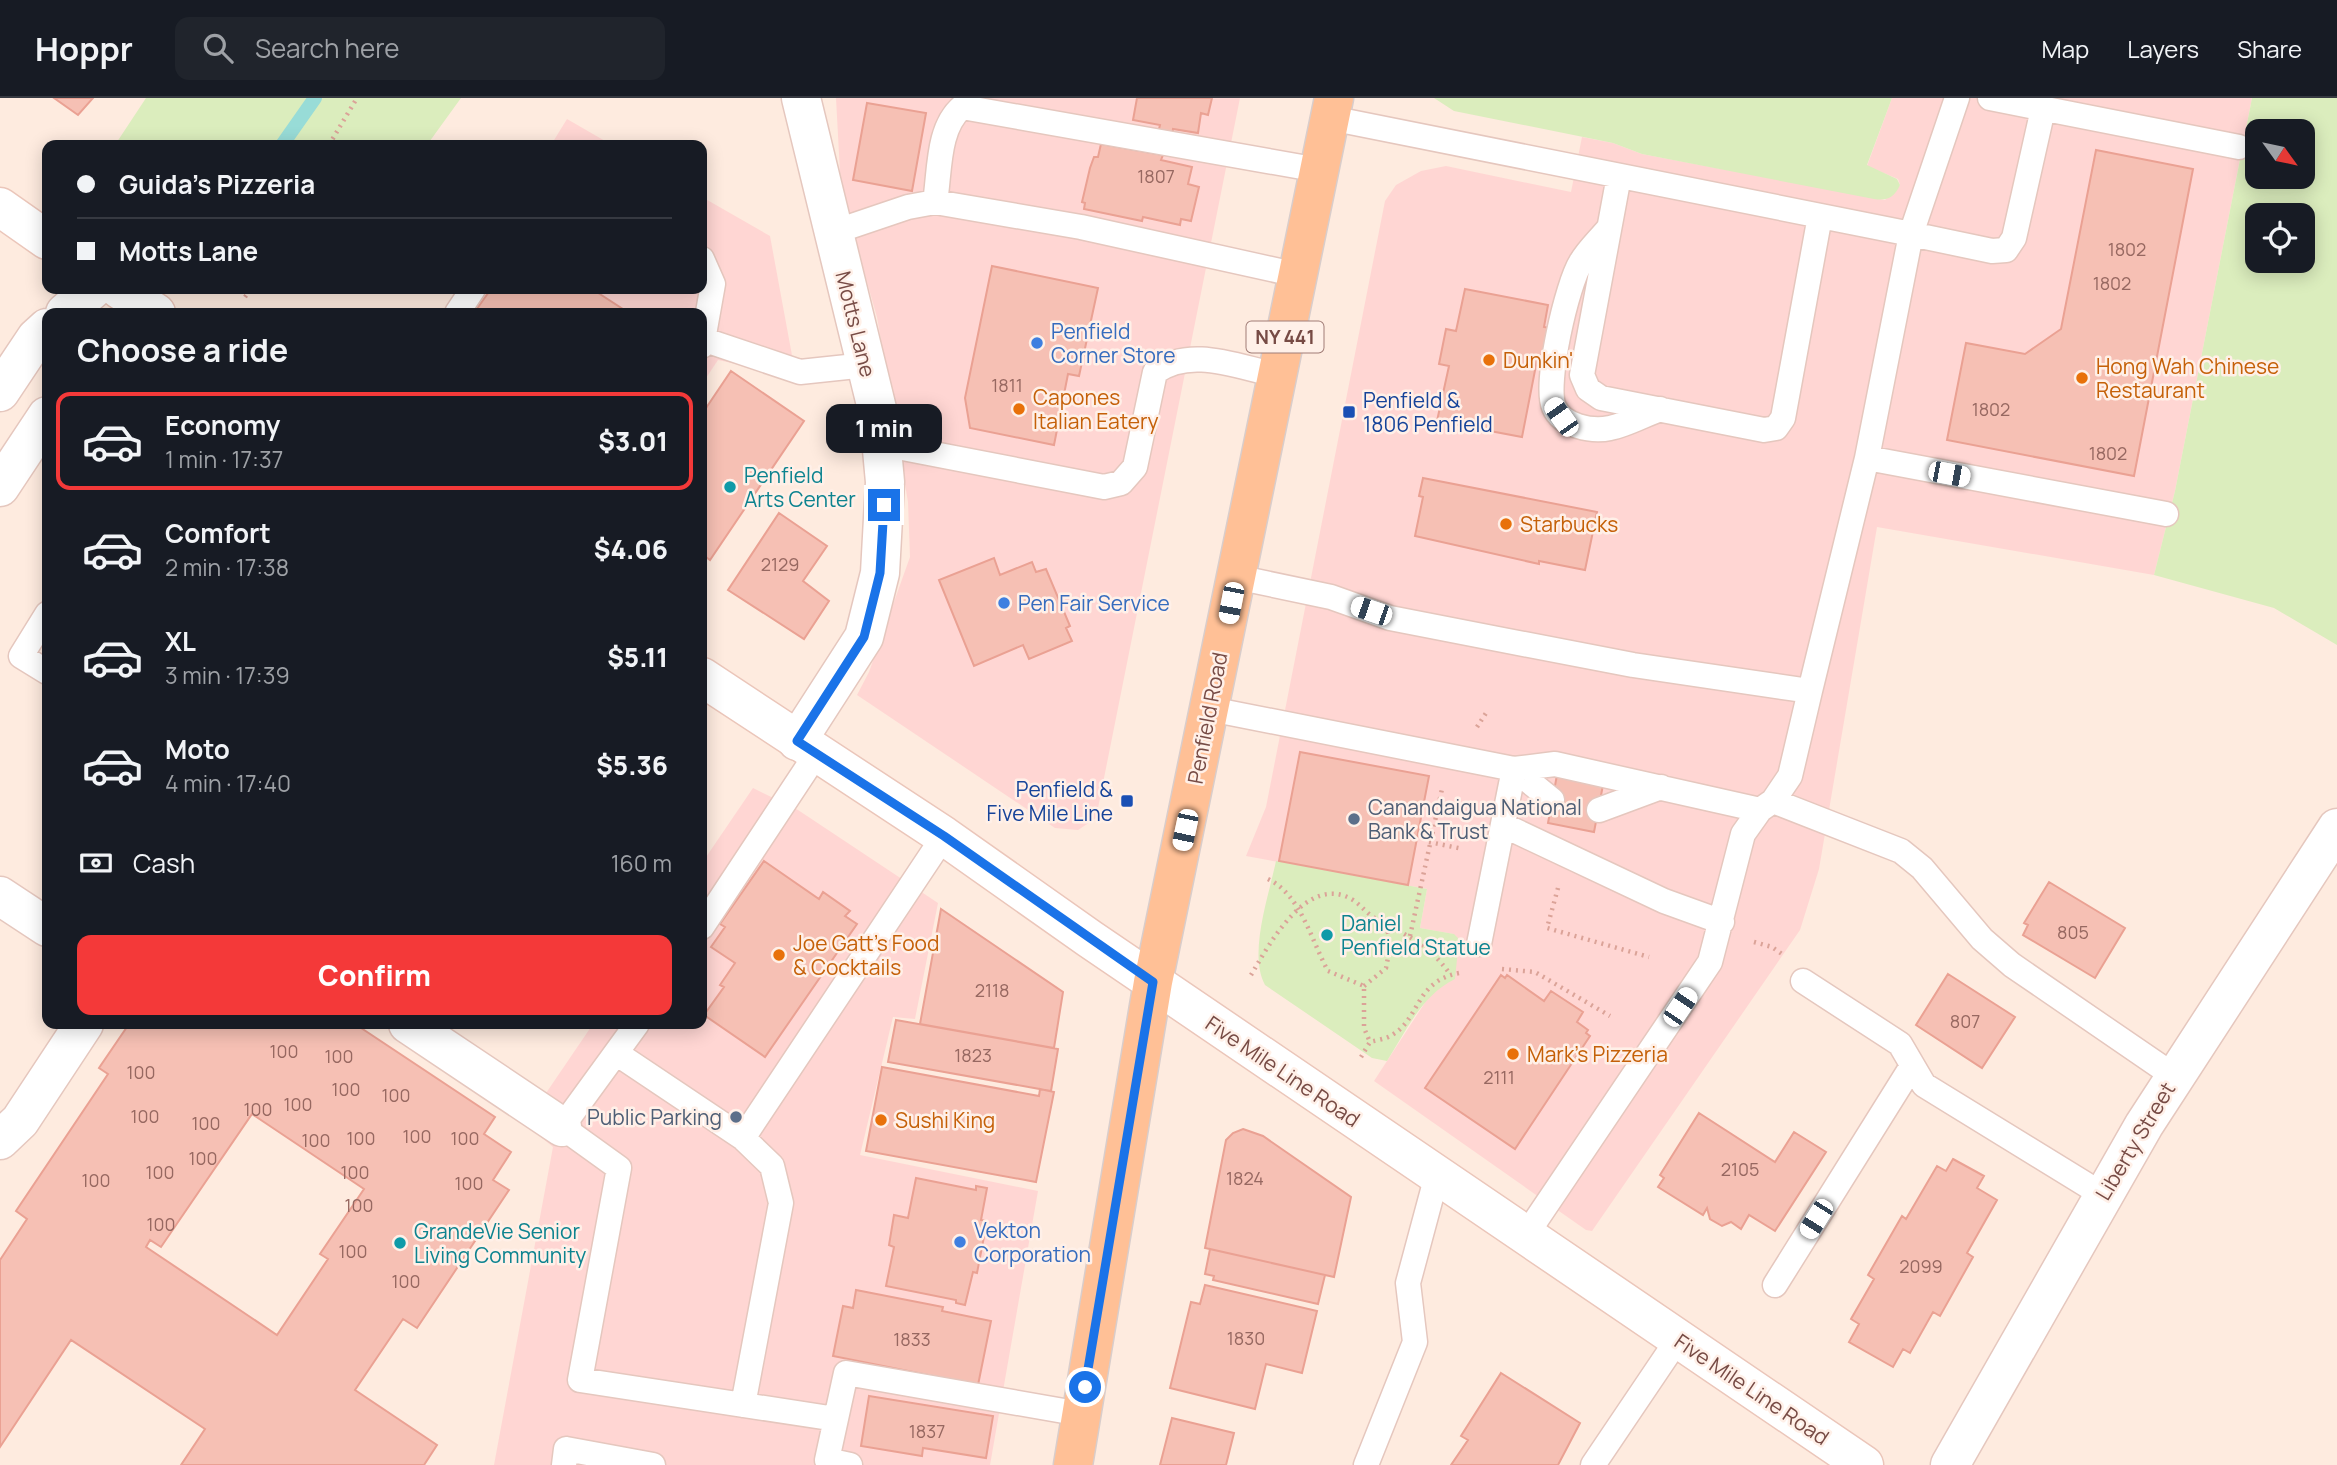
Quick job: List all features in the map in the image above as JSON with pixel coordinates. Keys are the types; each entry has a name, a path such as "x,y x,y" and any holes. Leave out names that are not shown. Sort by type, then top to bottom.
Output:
{"main road":[{"name":"Penfield Road","path":"1073,1465 1153,982 1332,108"}],"street":[{"name":"Motts Lane","path":"801,98 879,417 885,482 880,573 873,609 850,662 807,747"},
{"path":"0,207 42,236"},
{"path":"71,308 87,294"},
{"path":"127,294 148,308"},
{"path":"0,392 42,333"},
{"path":"0,487 42,424"},
{"name":"Five Mile Line Road","path":"707,680 944,836 1153,982 1864,1465"},
{"name":"Liberty Street","path":"1950,1465 2103,1195 2174,1076 2337,828"},
{"path":"0,896 42,924"},
{"path":"0,1140 20,1121 81,1029"},
{"path":"415,1029 562,1127"}],"lane":[{"path":"1526,1235 1710,962 1743,834 1790,776 1867,458 1911,234 1957,98"},
{"path":"1990,98 2239,147"},
{"path":"935,202 946,130 953,115 962,107 1320,170"},
{"path":"1332,108 1619,176 1992,251 2006,250 2014,239 2043,109"},
{"path":"1619,176 1582,375 1588,389 1601,398 1764,430 1776,428 1783,418 1820,216"},
{"path":"834,232 908,207 935,202 1081,227 1298,275"},
{"path":"1610,226 1580,262 1566,298 1552,367 1553,405 1561,417 1577,426 1609,429 1660,408"},
{"path":"707,270 713,284 707,319"},
{"path":"707,344 800,372 866,365"},
{"path":"882,444 1104,487 1121,483 1135,467 1156,372 1171,361 1191,357 1277,375"},
{"path":"1867,458 2166,514"},
{"path":"1236,577 1331,597 1390,618 1633,665 1810,691"},
{"path":"42,622 21,656 42,669"},
{"path":"1210,709 1514,769 1555,764 1767,806 1901,851 1922,867 1982,939 2012,965 2174,1076"},
{"path":"707,917 807,747"},
{"path":"1514,769 1552,800"},
{"path":"1479,944 1514,769"},
{"path":"1599,810 1661,787"},
{"path":"1503,825 1664,901 1722,922"},
{"path":"743,1138 944,836"},
{"path":"1803,981 1900,1044 1924,1086 2103,1195"},
{"path":"633,1029 562,1127 619,1168 580,1380 836,1419"},
{"path":"616,1053 743,1138 772,1166 781,1203 743,1405"},
{"path":"1775,1285 1912,1066"},
{"path":"1366,1465 1415,1342 1409,1283 1437,1175"},
{"path":"1593,1465 1678,1339"},
{"path":"850,1465 827,1460 846,1373 1081,1414"},
{"path":"564,1465 566,1449 653,1465"}],"path":[{"path":"331,140 357,98"},
{"path":"1410,936 1444,782"},
{"path":"1429,842 1474,852"},
{"path":"1561,877 1547,928 1649,957"},
{"path":"1268,878 1279,884 1298,908 1328,971 1364,986"},
{"path":"1251,975 1276,932 1298,908 1313,898 1332,895 1352,900 1364,913 1410,936 1434,952 1450,974"},
{"path":"1364,986 1386,968 1390,947 1387,925"},
{"path":"1496,968 1535,972 1610,1016"},
{"path":"1361,1057 1370,1042 1391,1036 1400,1028 1422,994 1433,983 1450,974 1472,970"},
{"path":"1364,986 1364,1028 1370,1042"}],"shaded area":[{"path":"836,98 1240,98 1096,818 1078,830 1055,828 857,695 869,672 910,557 908,502 877,317 841,191"},
{"path":"1892,98 2252,98 2248,119 2245,119 2245,134 2175,491 2154,575 1877,527 1819,869 1800,930 1592,1231 1586,1230 1374,1081 1438,987 1453,934 1420,928 1427,889 1246,856 1266,807 1385,201 1396,185 1421,171 1446,166 1571,192 1582,137 1613,143 1642,154 1885,200 1900,185 1898,179 1867,166"},
{"path":"567,119 603,140 554,140"},
{"path":"707,200 770,236 796,377 718,360 707,376 707,308 445,308 455,294 707,294"},
{"path":"753,788 798,810 938,903 915,1019 893,1017 860,1155 1038,1191 990,1465 494,1465 553,1147 525,1124 590,1029 707,1029 707,856"}],"green space":[{"path":"146,98 461,98 431,140 118,140"},
{"path":"1434,98 1892,98 1867,165 1897,179 1900,185 1890,198 1874,199 1642,154 1613,143 1454,111"},
{"path":"2252,98 2337,98 2337,645 2274,608 2154,575 2175,491 2245,134 2245,189 2315,189 2315,119 2248,119"},
{"path":"1276,861 1427,889 1420,928 1454,934 1459,939 1455,979 1433,994 1424,1004 1387,1061 1372,1058 1265,985 1260,972 1259,941"}],"building":[{"path":"54,98 93,98 78,115"},
{"path":"1137,98 1212,98 1208,115 1201,113 1198,133 1173,129 1172,136 1158,133 1160,125 1133,120"},
{"path":"867,103 926,113 912,191 853,180"},
{"path":"1101,144 1163,155 1161,160 1192,167 1188,184 1199,187 1191,221 1181,219 1180,225 1143,217 1142,221 1084,209 1085,203 1082,202 1090,168 1094,157 1098,157"},
{"path":"2096,150 2193,169 2134,476 1947,440 1966,343 2025,354 2061,329"},
{"path":"992,266 1098,288 1079,376 1068,374 1054,445 970,428 965,398"},
{"name":"Dunkin'","path":"1465,289 1548,305 1544,327 1550,328 1544,356 1538,355 1522,437 1437,421 1449,366 1439,364 1446,329 1456,331"},
{"path":"487,294 600,294 621,308 478,308"},
{"name":"Penfield Arts Center","path":"731,371 804,421 710,560 707,558 707,407"},
{"name":"Starbucks","path":"1423,478 1597,512 1585,570 1539,561 1539,564 1415,536 1423,497 1419,496"},
{"path":"779,513 827,546 803,581 829,601 804,639 728,590"},
{"name":"Pen Fair Service","path":"994,558 1000,575 1032,562 1036,572 1046,569 1070,626 1066,628 1072,641 1029,659 1023,645 974,666 939,580"},
{"name":"Canandaigua National Bank & Trust","path":"1300,752 1429,776 1408,885 1279,861"},
{"path":"1557,775 1603,785 1594,832 1548,823"},
{"name":"Joe Gatt's Food & Cocktails","path":"764,861 819,899 823,892 850,911 845,916 857,924 765,1057 707,1017 707,1011 724,987 720,985 735,963 711,947 725,927 720,924"},
{"path":"2049,882 2125,928 2095,978 2023,935 2028,925 2024,923"},
{"path":"941,909 1063,992 1054,1048 920,1024"},
{"path":"1948,974 2015,1017 1982,1068 1916,1025"},
{"name":"Mark's Pizzeria","path":"1501,975 1505,978 1507,975 1544,1001 1551,991 1583,1012 1577,1022 1588,1030 1586,1033 1590,1036 1515,1149 1425,1088"},
{"path":"896,1020 1058,1049 1051,1091 888,1062"},
{"name":"GrandeVie Senior Living Community","path":"126,1029 363,1029 495,1117 484,1134 511,1152 493,1180 509,1190 417,1328 403,1319 355,1390 437,1445 424,1465 181,1465 205,1429 71,1340 0,1447 0,1260 27,1219 16,1211 108,1074 99,1068","holes":["252,1114 364,1189 320,1254 328,1259 277,1335 146,1247 150,1240 161,1247"]},
{"path":"882,1067 1039,1096 1040,1089 1054,1092 1036,1182 866,1151"},
{"path":"1699,1113 1775,1162 1794,1132 1826,1152 1775,1231 1749,1215 1741,1229 1731,1222 1722,1226 1710,1219 1707,1208 1703,1215 1658,1187 1664,1178 1660,1175"},
{"path":"1243,1129 1263,1136 1351,1197 1334,1277 1205,1248 1226,1140"},
{"path":"1953,1159 1984,1176 1977,1188 1997,1200 1967,1253 1973,1257 1940,1316 1933,1312 1910,1353 1903,1349 1893,1367 1849,1342 1859,1324 1851,1319 1874,1279 1868,1275 1902,1216 1906,1219 1937,1166 1946,1171"},
{"path":"916,1178 976,1190 976,1186 987,1188 981,1220 987,1221 977,1273 973,1272 965,1305 956,1303 956,1300 886,1286 894,1247 889,1245 894,1215 908,1218"},
{"path":"1210,1249 1325,1275 1318,1304 1213,1280 1214,1276 1205,1274"},
{"path":"1205,1285 1317,1311 1302,1373 1266,1364 1255,1409 1170,1388 1191,1302 1200,1304"},
{"path":"856,1290 943,1307 942,1311 991,1321 978,1385 833,1356 843,1306 853,1308"},
{"path":"1501,1373 1580,1423 1558,1465 1451,1465 1468,1440 1461,1436"},
{"path":"869,1396 993,1416 986,1458 923,1448 922,1456 861,1446"},
{"path":"1172,1418 1234,1433 1226,1465 1160,1465"}],"waterway":[{"path":"286,140 315,98"}],"place":[{"name":"Penfield Corner Store","path":"1037,343"},
{"name":"Dunkin'","path":"1489,360"},
{"name":"Hong Wah Chinese Restaurant","path":"2082,378"},
{"name":"Capones Italian Eatery","path":"1019,409"},
{"name":"Penfield & 1806 Penfield","path":"1349,412"},
{"name":"Penfield Arts Center","path":"730,487"},
{"name":"Starbucks","path":"1506,524"},
{"name":"Pen Fair Service","path":"1004,603"},
{"name":"Penfield & Five Mile Line","path":"1127,801"},
{"name":"Canandaigua National Bank & Trust","path":"1354,819"},
{"name":"Daniel Penfield Statue","path":"1327,935"},
{"name":"Joe Gatt's Food & Cocktails","path":"779,955"},
{"name":"Mark's Pizzeria","path":"1513,1054"},
{"name":"Public Parking","path":"736,1117"},
{"name":"Sushi King","path":"881,1120"},
{"name":"Vekton Corporation","path":"960,1242"},
{"name":"GrandeVie Senior Living Community","path":"400,1243"}],"route":[{"path":"884,505 880,573 864,637 797,741 944,836 1153,982 1085,1387"}]}
